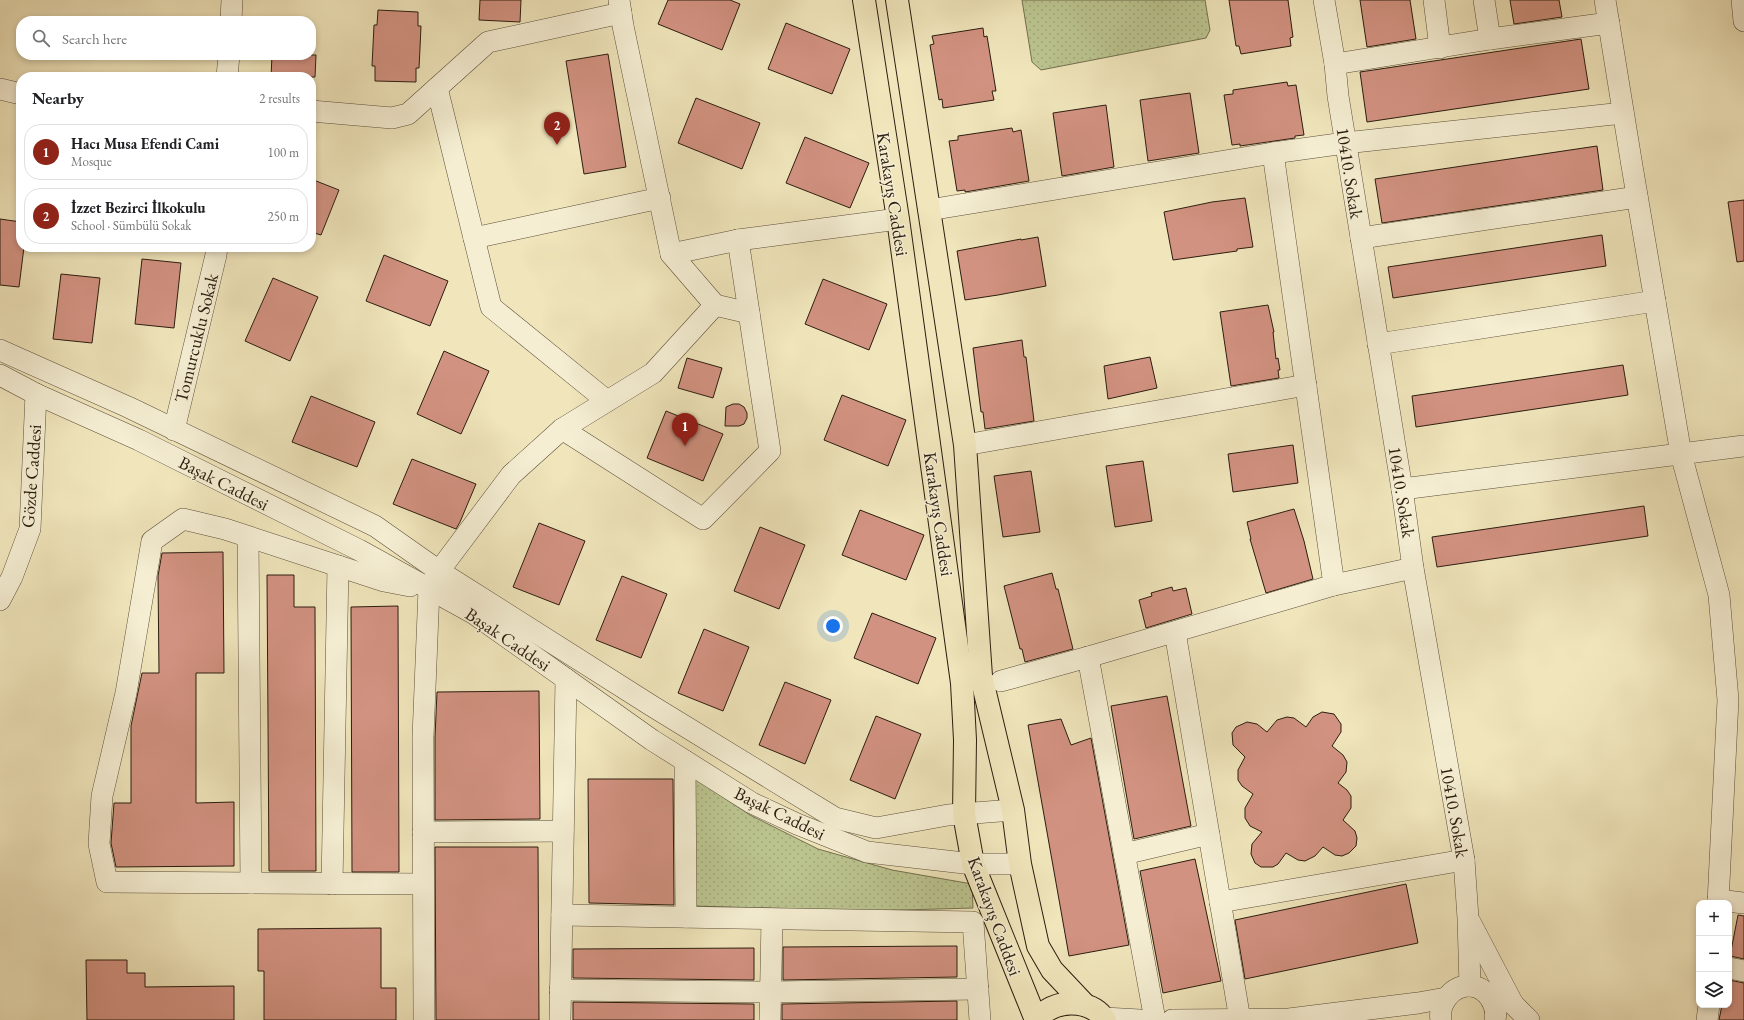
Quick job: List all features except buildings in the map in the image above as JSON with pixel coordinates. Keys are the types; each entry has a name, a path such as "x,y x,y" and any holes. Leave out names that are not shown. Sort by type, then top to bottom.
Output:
{"main road":[{"name":"Karakayış Caddesi","path":"864,0 898,219 962,683 965,740 964,814 973,864 1037,1020"},
{"name":"Karakayış Caddesi","path":"896,0 965,444 981,676 1013,810 1020,864 1038,946 1052,970 1085,1005 1095,1010 1104,1019"},
{"path":"1037,1020 1046,1011 1059,1005 1073,1003 1085,1005"}],"street":[{"path":"231,16 232,0"},
{"name":"10410. Sokak","path":"1324,0 1335,64 1345,143 1402,489 1413,568 1464,860 1468,918 1478,989"},
{"path":"1434,0 1440,48"},
{"path":"1484,0 1490,39"},
{"path":"1605,0 1681,454 1719,595 1728,700 1718,900"},
{"path":"1742,0 1744,20"},
{"path":"316,112 392,118 408,114 488,42 620,6 671,254 715,305 749,313"},
{"path":"1335,64 1490,39 1609,23"},
{"path":"227,72 228,60"},
{"path":"437,88 491,307 607,401"},
{"path":"0,89 16,93"},
{"path":"929,210 1274,153 1345,143 1623,113"},
{"path":"1274,153 1334,585"},
{"path":"1361,238 1637,197"},
{"path":"474,238 660,198"},
{"path":"671,254 738,240 898,219"},
{"path":"562,428 703,519 770,451 738,240"},
{"name":"Tomurcuklu Sokak","path":"174,430 216,252"},
{"path":"1378,344 1655,301"},
{"path":"424,1020 423,737 429,589 438,571 511,475 562,428 653,373 715,305"},
{"name":"Başak Caddesi","path":"0,350 174,430 375,526 438,571 652,706 835,818 876,828 948,815 1013,810"},
{"name":"Başak Caddesi","path":"0,375 36,394 146,444 359,550 473,613 685,761 752,803 797,824 867,852 973,864 1020,864"},
{"path":"965,444 1306,385"},
{"name":"Gözde Caddesi","path":"0,600 12,577 30,529 36,394"},
{"path":"1402,489 1744,446"},
{"path":"423,884 107,882 99,844 102,796 126,693 152,541 183,519 248,537 384,581 429,589"},
{"path":"248,537 252,883"},
{"path":"332,884 338,566"},
{"path":"1001,681 1334,585 1413,568"},
{"path":"1175,632 1240,1020"},
{"path":"1088,657 1155,1020"},
{"path":"560,1020 566,679"},
{"path":"685,761 686,917"},
{"path":"423,832 563,831"},
{"path":"1124,854 1209,834"},
{"path":"1220,902 1464,860"},
{"path":"1732,903 1744,903"},
{"path":"562,915 973,922 980,1020"},
{"path":"1468,918 1513,1004 1529,1020"},
{"path":"770,1020 772,919"},
{"path":"1732,969 1744,971"},
{"path":"560,990 771,992 978,989"},
{"path":"1441,1020 1442,1006 1452,991 1478,989 1513,1004"},
{"path":"1478,989 1492,1000 1496,1009 1495,1020"},
{"path":"1172,1020 1289,1019 1418,1003 1446,998"},
{"path":"1707,1020 1709,1008"},
{"path":"1104,1019 1140,1020"}],"green space":[{"path":"1022,0 1205,0 1210,30 1206,38 1041,70 1032,62"},
{"path":"694,778 750,815 818,849 892,870 972,884 973,908 866,911 694,906"}],"place":[{"name":"İzzet Bezirci İlkokulu","path":"557,145"},
{"name":"Hacı Musa Efendi Cami","path":"685,446"}]}
